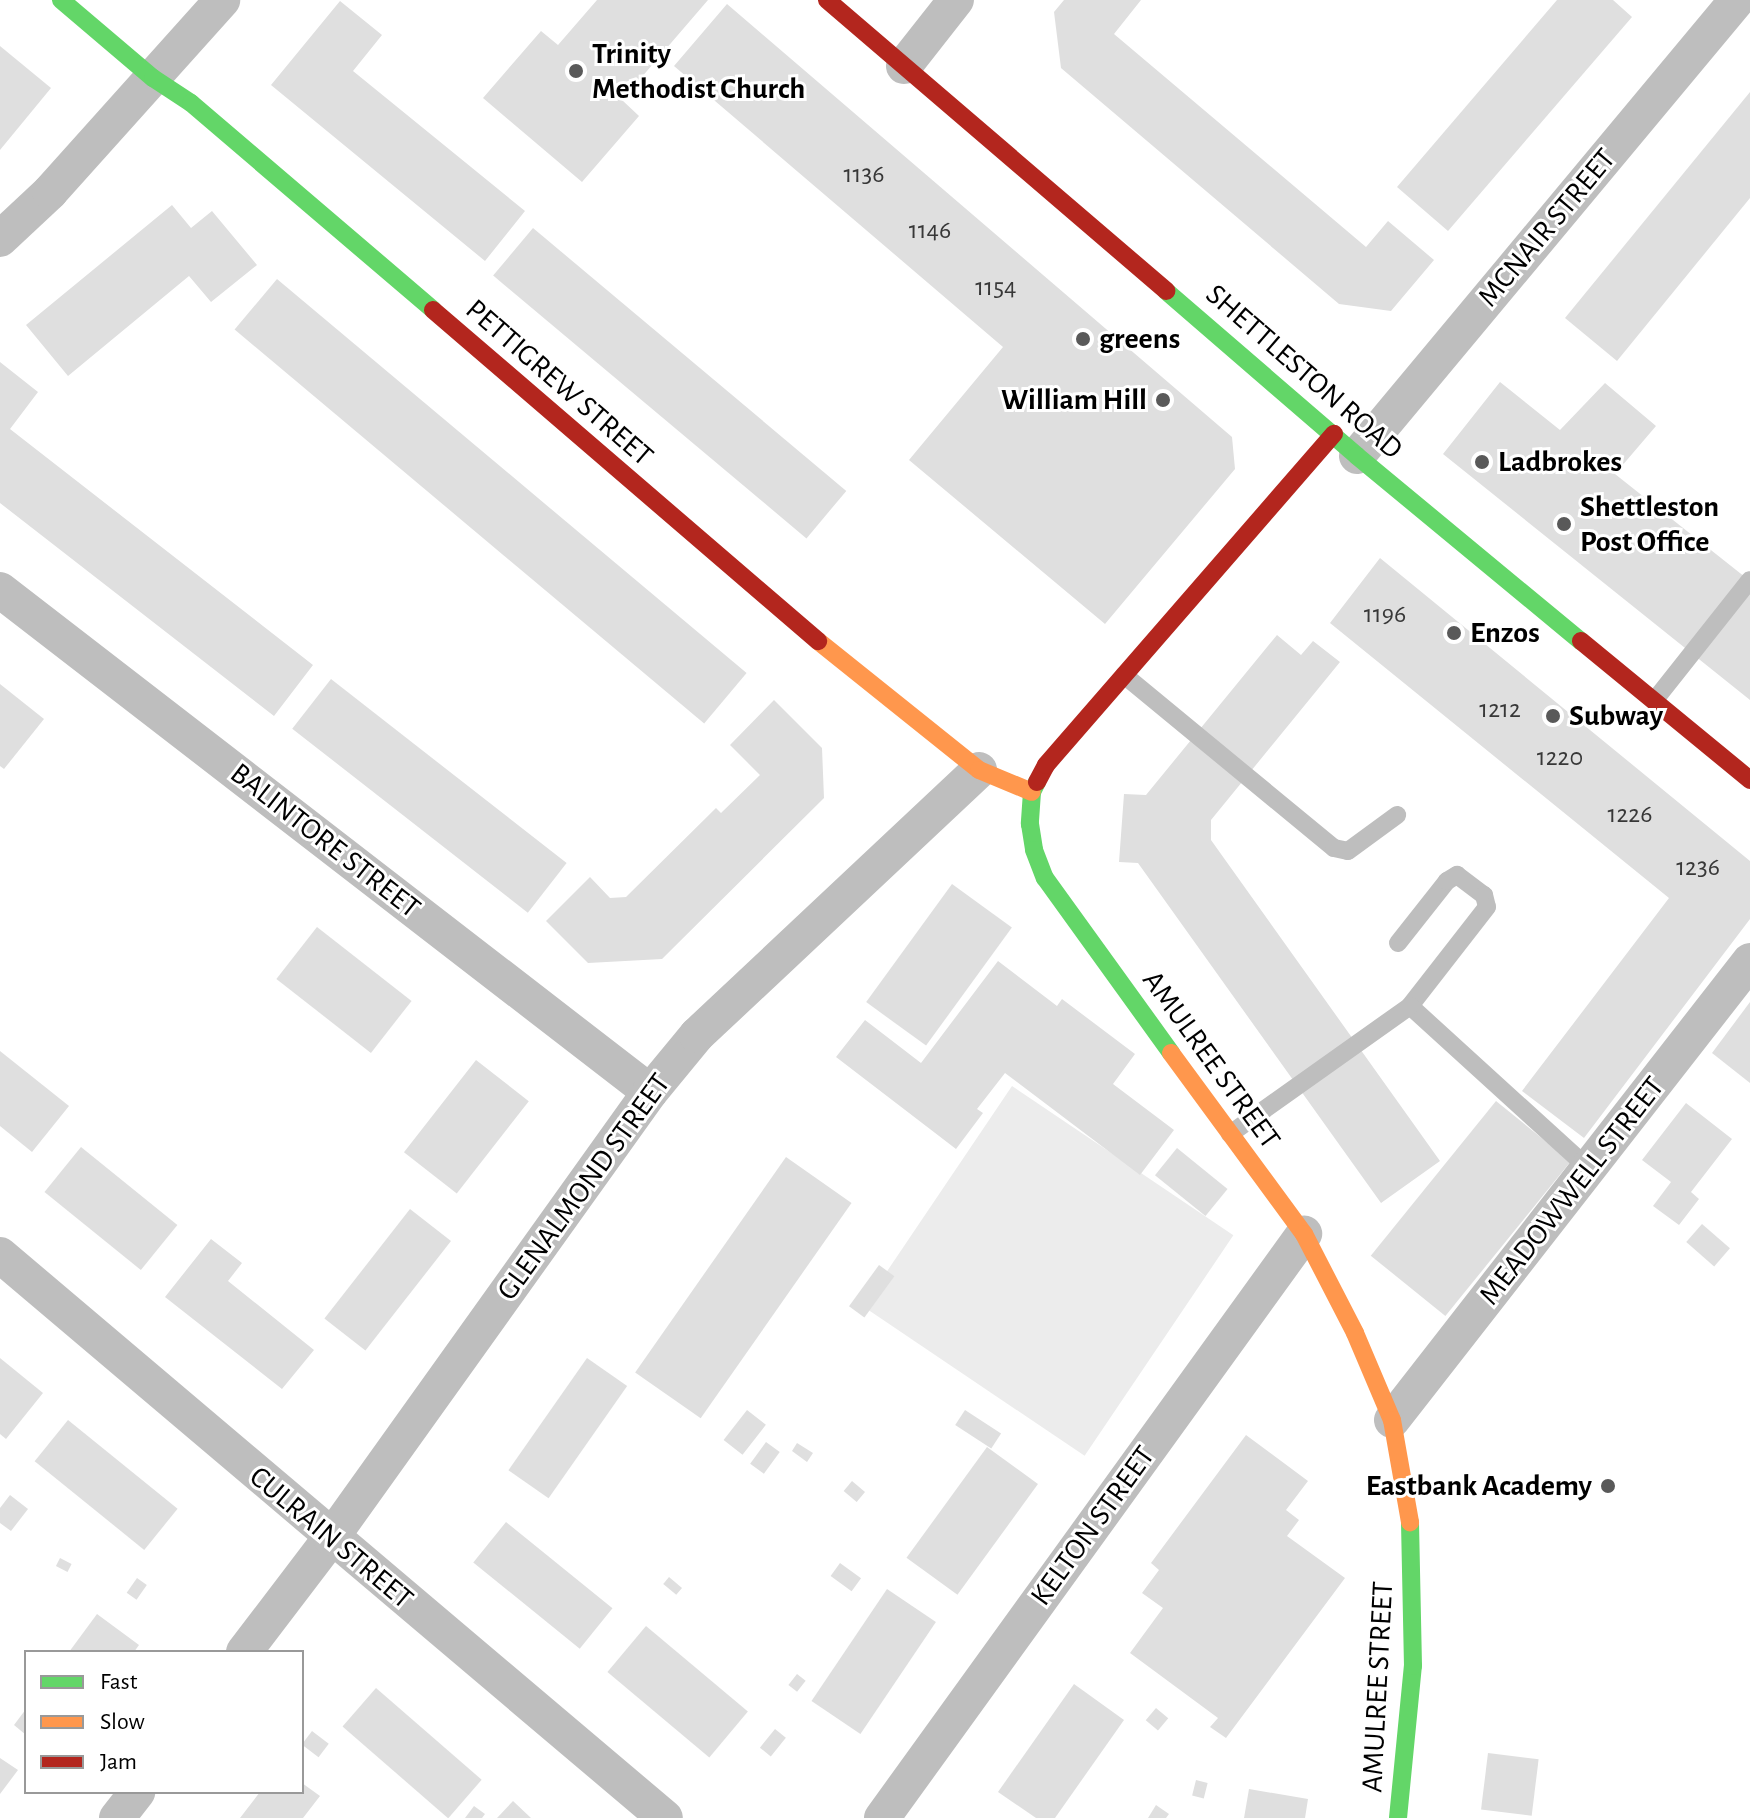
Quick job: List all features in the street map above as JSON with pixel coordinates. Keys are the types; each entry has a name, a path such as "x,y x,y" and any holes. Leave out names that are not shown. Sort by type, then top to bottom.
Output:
{"street":[{"name":"PETTIGREW STREET","path":"61,0 153,78 191,103 748,582 979,770 1032,792"},
{"path":"0,239 50,192 222,0"},
{"name":"SHETTLESTON ROAD","path":"827,0 1345,445 1750,780"},
{"path":"904,66 956,0"},
{"name":"MCNAIR STREET","path":"1345,445 1737,0"},
{"name":"AMULREE STREET","path":"1345,445 1124,675 1046,765 1032,792 1030,824 1034,850 1045,878 1304,1234 1355,1333 1392,1420 1412,1536 1413,1666 1398,1818"},
{"name":"BALINTORE STREET","path":"0,590 650,1092"},
{"name":"GLENALMOND STREET","path":"246,1650 331,1538 650,1092 697,1035 979,770"},
{"name":"MEADOWWELL STREET","path":"1392,1420 1750,961"},
{"name":"KELTON STREET","path":"882,1818 1304,1234"},
{"name":"CULRAIN STREET","path":"0,1255 665,1818"},
{"path":"117,1818 135,1794"}],"lane":[{"path":"1654,701 1750,580"},
{"path":"1124,675 1334,848 1348,851 1397,815"},
{"path":"1230,1134 1410,1006 1487,907 1484,895 1457,875 1447,881 1398,943"},
{"path":"1410,1006 1590,1170"}],"shaded area":[{"path":"1012,1086 1233,1235 1085,1456 863,1307"}],"building":[{"name":"Trinity Methodist Church","path":"597,0 708,0 622,100 639,116 582,182 483,98 541,31 558,45"},
{"path":"1064,0 1141,0 1114,34 1366,247 1388,221 1434,260 1391,311 1339,304 1061,68 1054,12"},
{"path":"1557,0 1613,0 1632,17 1448,231 1397,187"},
{"path":"340,1 382,35 353,71 525,211 485,261 271,85"},
{"path":"727,4 1232,437 1235,469 1105,624 909,460 1003,347 674,66"},
{"path":"0,46 51,88 0,150"},
{"path":"1750,92 1750,198 1617,361 1565,318"},
{"path":"172,205 191,228 212,211 257,265 211,302 189,276 68,376 26,325"},
{"path":"533,228 846,491 806,538 493,275"},
{"path":"277,279 747,673 704,724 235,330"},
{"path":"0,362 38,392 10,429 313,665 274,716 0,503"},
{"path":"1500,382 1560,430 1605,383 1656,426 1615,474 1750,581 1750,700 1443,454"},
{"path":"1380,558 1750,861 1750,919 1584,1138 1522,1091 1669,898 1330,623"},
{"path":"1277,635 1301,655 1313,641 1340,662 1211,820 1211,840 1440,1161 1381,1203 1138,863 1119,862 1124,794 1146,795"},
{"path":"331,679 567,863 528,913 292,729"},
{"path":"0,684 44,719 4,769 0,766"},
{"path":"774,700 822,748 824,798 662,959 588,963 546,921 590,877 610,898 626,897 716,808 721,813 760,775 730,745"},
{"path":"952,884 1012,927 926,1046 866,1002"},
{"path":"317,927 412,1001 371,1053 276,979"},
{"path":"998,961 1057,1006 1062,999 1135,1054 1113,1084 1174,1130 1140,1175 1005,1073 977,1109 983,1113 956,1149 836,1057 865,1020 921,1063"},
{"path":"1750,1002 1750,1083 1712,1053"},
{"path":"0,1051 69,1106 32,1152 0,1126"},
{"path":"476,1060 529,1101 457,1193 404,1152"},
{"path":"1496,1101 1571,1161 1445,1316 1371,1256"},
{"path":"1686,1103 1732,1139 1691,1192 1699,1199 1679,1225 1653,1206 1671,1182 1642,1160"},
{"path":"81,1147 177,1225 141,1270 44,1192"},
{"path":"1177,1148 1228,1189 1205,1216 1155,1175"},
{"path":"786,1157 852,1203 701,1418 635,1372"},
{"path":"410,1209 451,1241 365,1351 324,1319"},
{"path":"1702,1224 1730,1248 1714,1266 1686,1242"},
{"path":"211,1239 242,1263 228,1281 314,1350 282,1389 165,1297"},
{"path":"879,1265 894,1276 864,1317 849,1306"},
{"path":"0,1358 43,1393 6,1439 0,1434"},
{"path":"587,1358 627,1386 549,1498 508,1470"},
{"path":"747,1410 766,1425 743,1455 724,1440"},
{"path":"965,1410 1001,1433 991,1449 955,1425"},
{"path":"68,1420 178,1509 144,1550 35,1461"},
{"path":"1246,1435 1308,1481 1286,1510 1299,1520 1287,1536 1345,1578 1226,1738 1210,1727 1218,1718 1130,1653 1163,1608 1142,1593 1159,1570 1151,1563"},
{"path":"766,1442 780,1452 764,1474 750,1464"},
{"path":"797,1443 813,1453 807,1462 792,1451"},
{"path":"987,1447 1038,1484 957,1595 906,1558"},
{"path":"852,1481 865,1492 857,1502 844,1491"},
{"path":"10,1495 28,1509 11,1531 0,1523 0,1508"},
{"path":"506,1522 612,1608 580,1649 473,1562"},
{"path":"60,1558 72,1564 67,1572 56,1566"},
{"path":"840,1563 861,1578 852,1591 831,1576"},
{"path":"669,1577 682,1588 676,1595 663,1584"},
{"path":"137,1578 147,1585 137,1600 127,1593"},
{"path":"887,1589 936,1622 860,1734 812,1701"},
{"path":"97,1614 139,1645 135,1650 70,1650"},
{"path":"646,1626 748,1711 709,1757 607,1672"},
{"path":"797,1674 806,1681 797,1692 788,1685"},
{"path":"1074,1684 1124,1720 1055,1818 1036,1818 998,1792"},
{"path":"376,1688 482,1780 448,1818 343,1726"},
{"path":"1156,1708 1168,1718 1158,1731 1146,1720"},
{"path":"24,1712 24,1733 14,1725"},
{"path":"775,1729 786,1738 771,1756 760,1748"},
{"path":"312,1731 329,1744 319,1757 304,1746"},
{"path":"1488,1753 1539,1759 1532,1816 1481,1810"},
{"path":"0,1758 18,1770 0,1794"},
{"path":"1196,1780 1208,1783 1204,1798 1192,1796"},
{"path":"304,1784 320,1796 303,1818 240,1818 258,1794 304,1794"},
{"path":"1249,1789 1308,1799 1305,1818 1244,1818"},
{"path":"513,1801 531,1818 497,1818"},
{"path":"1156,1805 1169,1814 1166,1818 1148,1818"},
{"path":"474,1806 485,1814 482,1818 465,1818"}],"traffic: fast":[{"path":"61,0 153,78 191,103 433,310"},
{"path":"1166,291 1357,456 1581,641"},
{"path":"1037,782 1032,792 1030,824 1034,850 1045,878 1171,1053"},
{"path":"1398,1818 1413,1666 1410,1522"}],"traffic: slow":[{"path":"818,641 979,770 1032,792"},
{"path":"1171,1053 1304,1234 1355,1333 1392,1420 1410,1522"}],"traffic: jam":[{"path":"827,0 1166,291"},
{"path":"433,310 818,641"},
{"path":"1037,782 1046,765 1334,434"},
{"path":"1581,641 1750,780"}],"place":[{"name":"Trinity Methodist Church","path":"576,71"},
{"name":"greens","path":"1083,339"},
{"name":"William Hill","path":"1163,400"},
{"name":"Ladbrokes","path":"1482,462"},
{"name":"Shettleston Post Office","path":"1564,524"},
{"name":"Enzos","path":"1454,633"},
{"name":"Subway","path":"1553,716"},
{"name":"Eastbank Academy","path":"1608,1486"}]}
